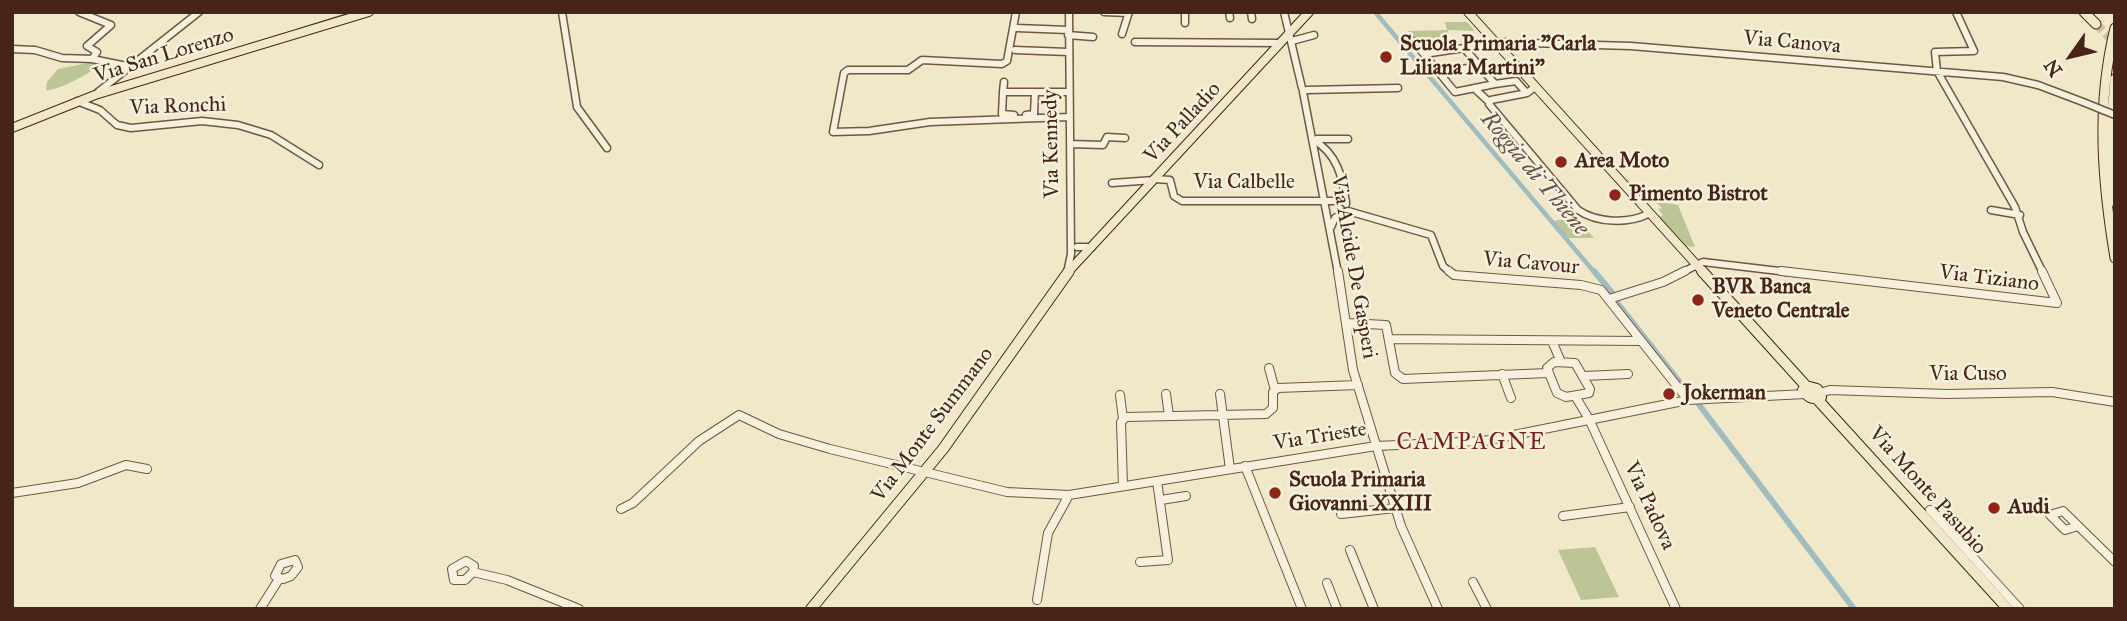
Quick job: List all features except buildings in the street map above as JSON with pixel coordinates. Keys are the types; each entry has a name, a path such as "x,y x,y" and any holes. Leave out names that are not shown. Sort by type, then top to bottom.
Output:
{"highway":[{"path":"2084,12 2096,24"},
{"path":"2115,28 2101,113 2100,144 2102,178 2115,258"},
{"path":"2115,79 2110,116 2110,147 2115,202"}],"main road":[{"name":"Via San Lorenzo","path":"12,128 76,101 369,12"},
{"name":"Via Palladio","path":"1081,259 1281,43 1291,37 1309,12"},
{"name":"Via Monte Pasubio","path":"1468,12 1644,216 1658,224 1696,264 1806,390 1814,388 2008,609"},
{"name":"Via Monte Summano","path":"811,609 925,472 1066,274 1081,259"}],"street":[{"path":"79,12 111,25 87,46 97,52 92,59"},
{"path":"95,95 199,12"},
{"path":"562,12 577,107 607,148"},
{"path":"1016,12 1007,61 1002,64 922,60 908,70 848,69 844,73 833,132 869,131 930,122 1068,117"},
{"name":"Via Kennedy","path":"1066,274 1071,254 1069,12"},
{"path":"1104,12 1129,13 1122,34"},
{"path":"1185,12 1185,23"},
{"name":"Via Alcide De Gasperi","path":"1284,12 1304,90 1358,384 1395,509 1438,609"},
{"path":"1937,71 1935,52 1974,51 1956,12"},
{"path":"1017,28 1093,37"},
{"path":"1291,37 1314,35"},
{"path":"1413,41 1455,92 1516,81 1525,92 1542,95"},
{"path":"1135,42 1281,43"},
{"name":"Via Canova","path":"1494,42 1631,46 2023,80 2115,115"},
{"path":"1424,54 1464,48 1495,84"},
{"path":"12,49 35,50 67,59 92,59 130,68"},
{"path":"1015,50 1068,52"},
{"path":"1439,73 1479,66"},
{"path":"115,79 111,85 121,87 130,68"},
{"name":"Via Tiziano","path":"1696,264 1703,262 2057,303 2057,297 2023,232 2020,215 1937,71"},
{"path":"1004,82 1002,114 1034,114 1035,92"},
{"path":"1489,102 1535,87"},
{"path":"1304,90 1398,88"},
{"path":"1475,88 1584,216 1644,216"},
{"path":"1003,92 1068,92"},
{"name":"Via Ronchi","path":"76,101 102,112 111,122 123,127 208,121 238,122 280,139 319,165"},
{"path":"1070,145 1103,145 1107,137 1125,138"},
{"path":"1313,139 1348,139"},
{"path":"1313,139 1335,160 1346,201 1348,211 1335,218 1331,227"},
{"path":"1112,183 1154,180"},
{"name":"Via Calbelle","path":"1154,180 1170,180 1174,196 1182,201 1346,201"},
{"path":"1991,210 2020,215"},
{"name":"Via Cavour","path":"1348,211 1431,235 1448,274 1588,286 1601,290 1688,400"},
{"path":"1071,241 1077,247 1081,259"},
{"path":"1077,247 1092,247"},
{"path":"1071,254 1081,259"},
{"path":"1609,299 1663,282 1696,264"},
{"path":"1346,323 1386,325 1397,376 1396,387"},
{"path":"1389,339 1640,341"},
{"path":"1552,341 1561,362"},
{"path":"1561,362 1575,363 1584,376 1589,393 1566,397 1557,393 1548,373 1548,364 1561,362"},
{"path":"1123,419 1266,414 1272,411 1275,405 1275,390 1269,368"},
{"path":"1397,376 1409,379 1548,373"},
{"path":"1502,374 1511,398"},
{"path":"1584,376 1628,374"},
{"path":"1275,390 1282,387 1358,384"},
{"name":"Via Trieste","path":"621,509 633,503 705,434 729,418 739,415 755,425 792,438 1007,492 1069,495 1376,446 1484,440 1688,400 1806,390"},
{"name":"Via Cuso","path":"1819,396 1830,390 1947,394 2052,392 2115,402"},
{"path":"1121,394 1123,486"},
{"path":"1167,394 1169,416"},
{"path":"1220,394 1230,469"},
{"name":"Via Padova","path":"1576,396 1676,609"},
{"path":"12,493 78,482 126,465 147,469"},
{"path":"1245,466 1301,609"},
{"path":"1140,562 1168,560 1157,481"},
{"path":"1037,600 1044,539 1052,519 1069,495"},
{"path":"1161,500 1186,496"},
{"path":"1563,516 1630,507"},
{"path":"1341,514 1395,509"},
{"name":"Via Monte Pasubio","path":"1930,510 2020,609"},
{"path":"2078,526 2115,562"},
{"path":"1350,550 1374,609"},
{"path":"473,572 507,580 579,609"},
{"path":"260,609 279,579"},
{"path":"1473,582 1487,609"},
{"path":"1327,583 1337,609"}],"green space":[{"path":"1445,22 1467,22 1475,31 1448,30 1449,37 1415,39 1408,31 1447,30"},
{"path":"93,62 102,63 75,80 46,90 47,82 58,69"},
{"path":"1654,201 1678,205 1695,247 1685,246 1659,218 1663,215 1658,209 1662,208"},
{"path":"1575,217 1594,238 1568,238 1553,221"},
{"path":"1595,547 1619,597 1581,600 1558,550"}],"waterway":[{"path":"300,29 353,12"},
{"name":"Roggia di Thiene","path":"1375,12 1595,273"},
{"name":"Roggia di Thiene","path":"1594,271 1613,294"},
{"name":"Roggia di Thiene","path":"1615,300 1689,394"},
{"name":"Roggia di Thiene","path":"1697,402 1854,609"}],"tunnel":[{"path":"2096,24 2115,43"}],"place":[{"name":"Scuola Primaria \"Carla Liliana Martini\"","path":"1386,57"},
{"name":"Area Moto","path":"1561,162"},
{"name":"Pimento Bistrot","path":"1615,195"},
{"name":"BVR Banca Veneto Centrale","path":"1698,300"},
{"name":"Jokerman","path":"1669,394"},
{"name":"Scuola Primaria Giovanni XXIII","path":"1275,493"},
{"name":"Audi","path":"1994,508"}],"district":[{"name":"CAMPAGNE","path":"1472,443"}]}
